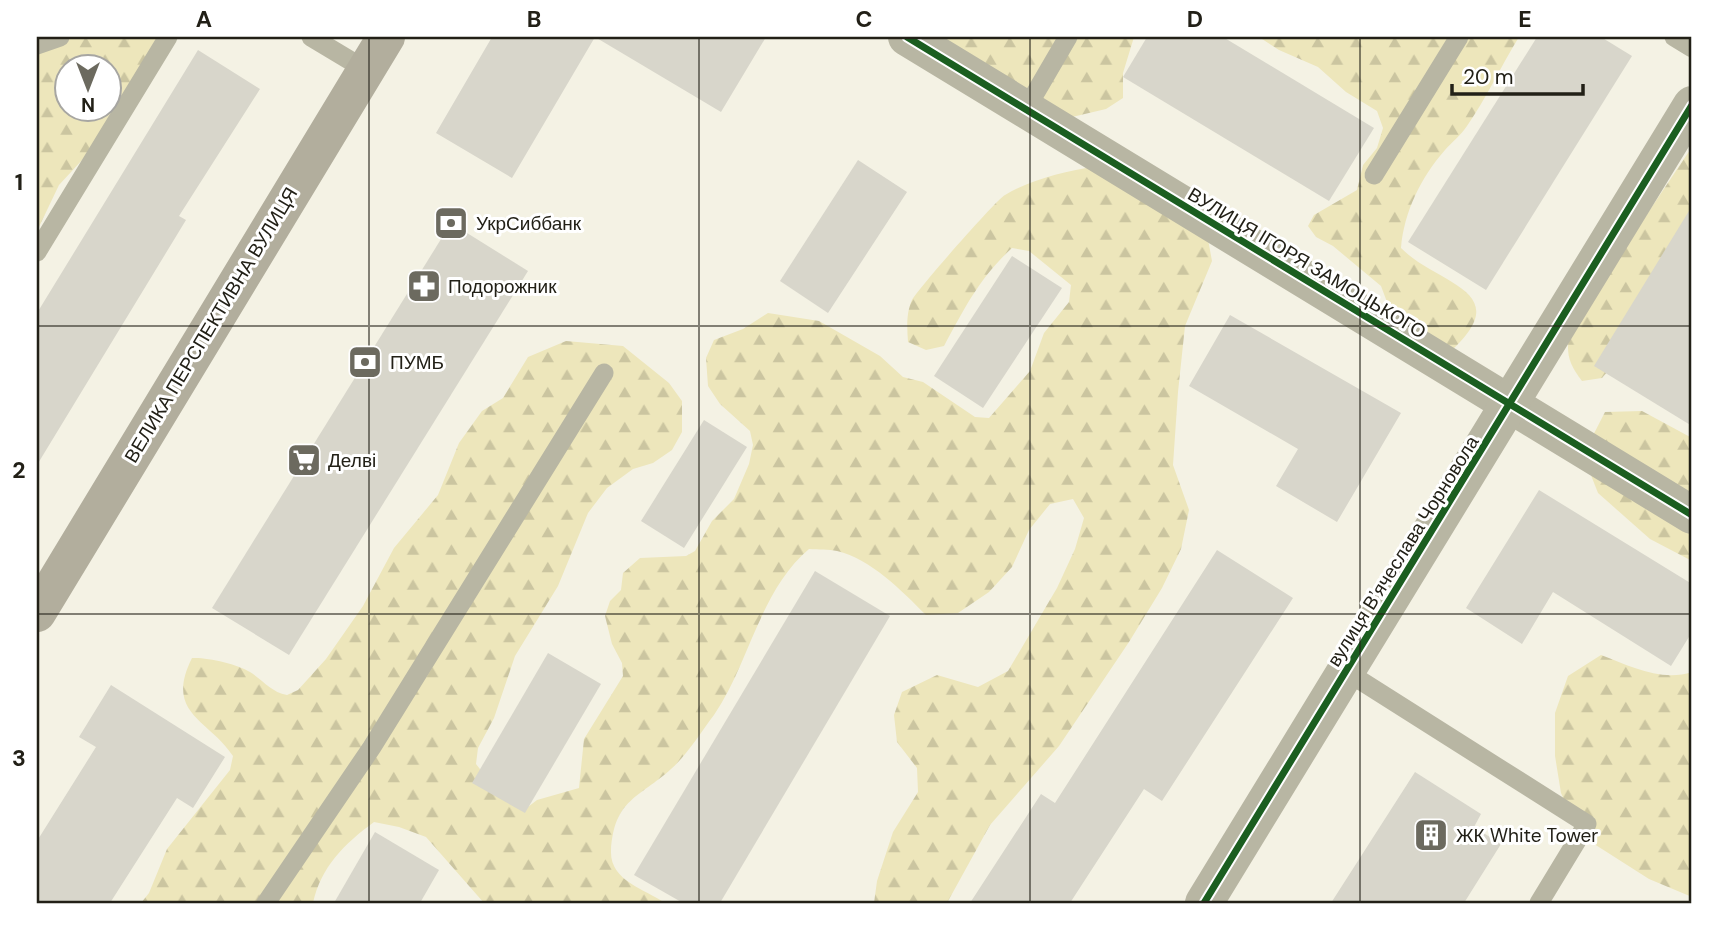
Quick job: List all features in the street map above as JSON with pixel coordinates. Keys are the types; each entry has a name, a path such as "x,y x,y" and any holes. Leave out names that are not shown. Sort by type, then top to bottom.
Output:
{"main road":[{"name":"ВЕЛИКА ПЕРСПЕКТИВНА ВУЛИЦЯ","path":"37,613 386,37"}],"street":[{"name":"ВУЛИЦЯ ІГОРЯ ЗАМОЦЬКОГО","path":"906,37 1692,515"},
{"name":"вулиця Вʼячеслава Чорновола","path":"1204,903 1692,105"}],"lane":[{"path":"37,44 60,37"},
{"path":"37,252 168,37"},
{"path":"311,37 366,70"},
{"path":"1026,109 1068,37"},
{"path":"1374,175 1459,37"},
{"path":"1674,37 1692,48"},
{"path":"266,903 372,747 604,373"},
{"path":"1347,672 1587,824 1539,903"}],"green space":[{"path":"37,37 177,37 122,113 122,52 52,52 52,122 115,122 59,185 37,231"},
{"path":"940,37 1134,37 1123,73 1123,98 1106,109 1072,117"},
{"path":"1259,37 1519,37 1474,116 1436,160 1421,183 1406,221 1401,248 1416,261 1464,290 1474,301 1476,314 1469,331 1451,351 1390,310 1381,286 1333,246 1316,237 1308,226 1314,215 1357,190 1363,165 1377,148 1383,128 1377,111 1346,92 1318,67 1279,50"},
{"path":"1692,147 1692,241 1608,371 1602,378 1582,381 1569,356 1570,329"},
{"path":"1097,166 1205,223 1212,261 1185,326 1173,465 1189,510 1181,549 1162,588 1129,642 1059,746 990,825 947,903 874,903 877,881 893,832 918,792 917,768 897,742 894,715 902,692 937,675 978,687 1008,671 1057,588 1075,549 1084,518 1073,499 1050,504 1029,530 1012,567 989,592 958,613 926,615 885,577 862,561 837,551 809,549 778,585 714,715 677,763 630,801 617,820 611,851 616,870 630,883 665,903 484,903 426,837 399,827 374,822 335,857 322,878 313,903 141,903 149,893 167,849 230,770 233,756 186,704 183,692 192,658 238,666 281,694 287,695 298,690 326,659 363,606 394,548 438,495 459,443 482,411 503,398 528,357 566,341 623,346 669,383 682,401 682,432 672,450 653,463 633,469 607,488 588,513 558,586 515,656 494,718 478,748 476,764 487,778 524,810 537,800 579,788 584,739 623,676 622,663 612,644 605,616 610,601 621,590 623,573 640,558 686,556 695,551 712,521 734,499 749,464 753,445 750,431 720,404 708,386 706,358 714,340 743,329 768,313 819,321 880,356 903,377 923,382 975,417 989,418 1030,371 1044,333 1069,302 1071,285 1029,251 1012,248 982,282 944,346 926,350 908,342 908,315 912,300 987,212 1005,195 1038,180"},
{"path":"1642,411 1692,438 1692,561 1650,539 1598,493 1583,455 1605,412"},
{"path":"1601,655 1657,674 1680,675 1692,672 1692,897 1649,879 1580,835 1561,793 1555,756 1555,713 1568,676"}],"building":[{"path":"492,37 595,37 512,178 436,133"},
{"path":"595,37 766,37 721,112"},
{"path":"1147,37 1223,37 1374,128 1329,201 1123,77"},
{"path":"1537,37 1601,37 1632,56 1486,290 1408,242"},
{"path":"198,50 260,89 179,216 186,220 37,465 37,313"},
{"path":"858,160 907,192 828,313 780,281"},
{"path":"1692,206 1692,426 1594,366"},
{"path":"451,223 528,271 289,655 212,608"},
{"path":"1012,256 1062,288 983,408 934,376"},
{"path":"1230,315 1401,413 1337,522 1276,486 1298,449 1189,386"},
{"path":"704,420 747,447 684,548 641,521"},
{"path":"1539,490 1692,584 1692,632 1671,666 1553,592 1522,644 1466,608"},
{"path":"1217,550 1293,598 1162,801 1144,789 1070,903 970,903 1041,794 1055,803"},
{"path":"815,571 890,616 720,903 683,903 634,875"},
{"path":"548,653 601,684 525,813 472,783"},
{"path":"111,685 225,757 193,808 177,798 110,903 37,903 37,841 96,747 79,737"},
{"name":"ЖК White Tower","path":"1415,772 1481,814 1474,827 1501,844 1464,903 1331,903"},
{"path":"375,832 439,870 420,903 334,903"}],"cycle path":[{"path":"907,37 1692,515"},
{"path":"1204,903 1692,105"}],"place":[{"name":"УкрСиббанк","path":"451,223"},
{"name":"Подорожник","path":"424,286"},
{"name":"ПУМБ","path":"365,362"},
{"name":"Делві","path":"304,460"},
{"name":"ЖК White Tower","path":"1431,835"}]}
